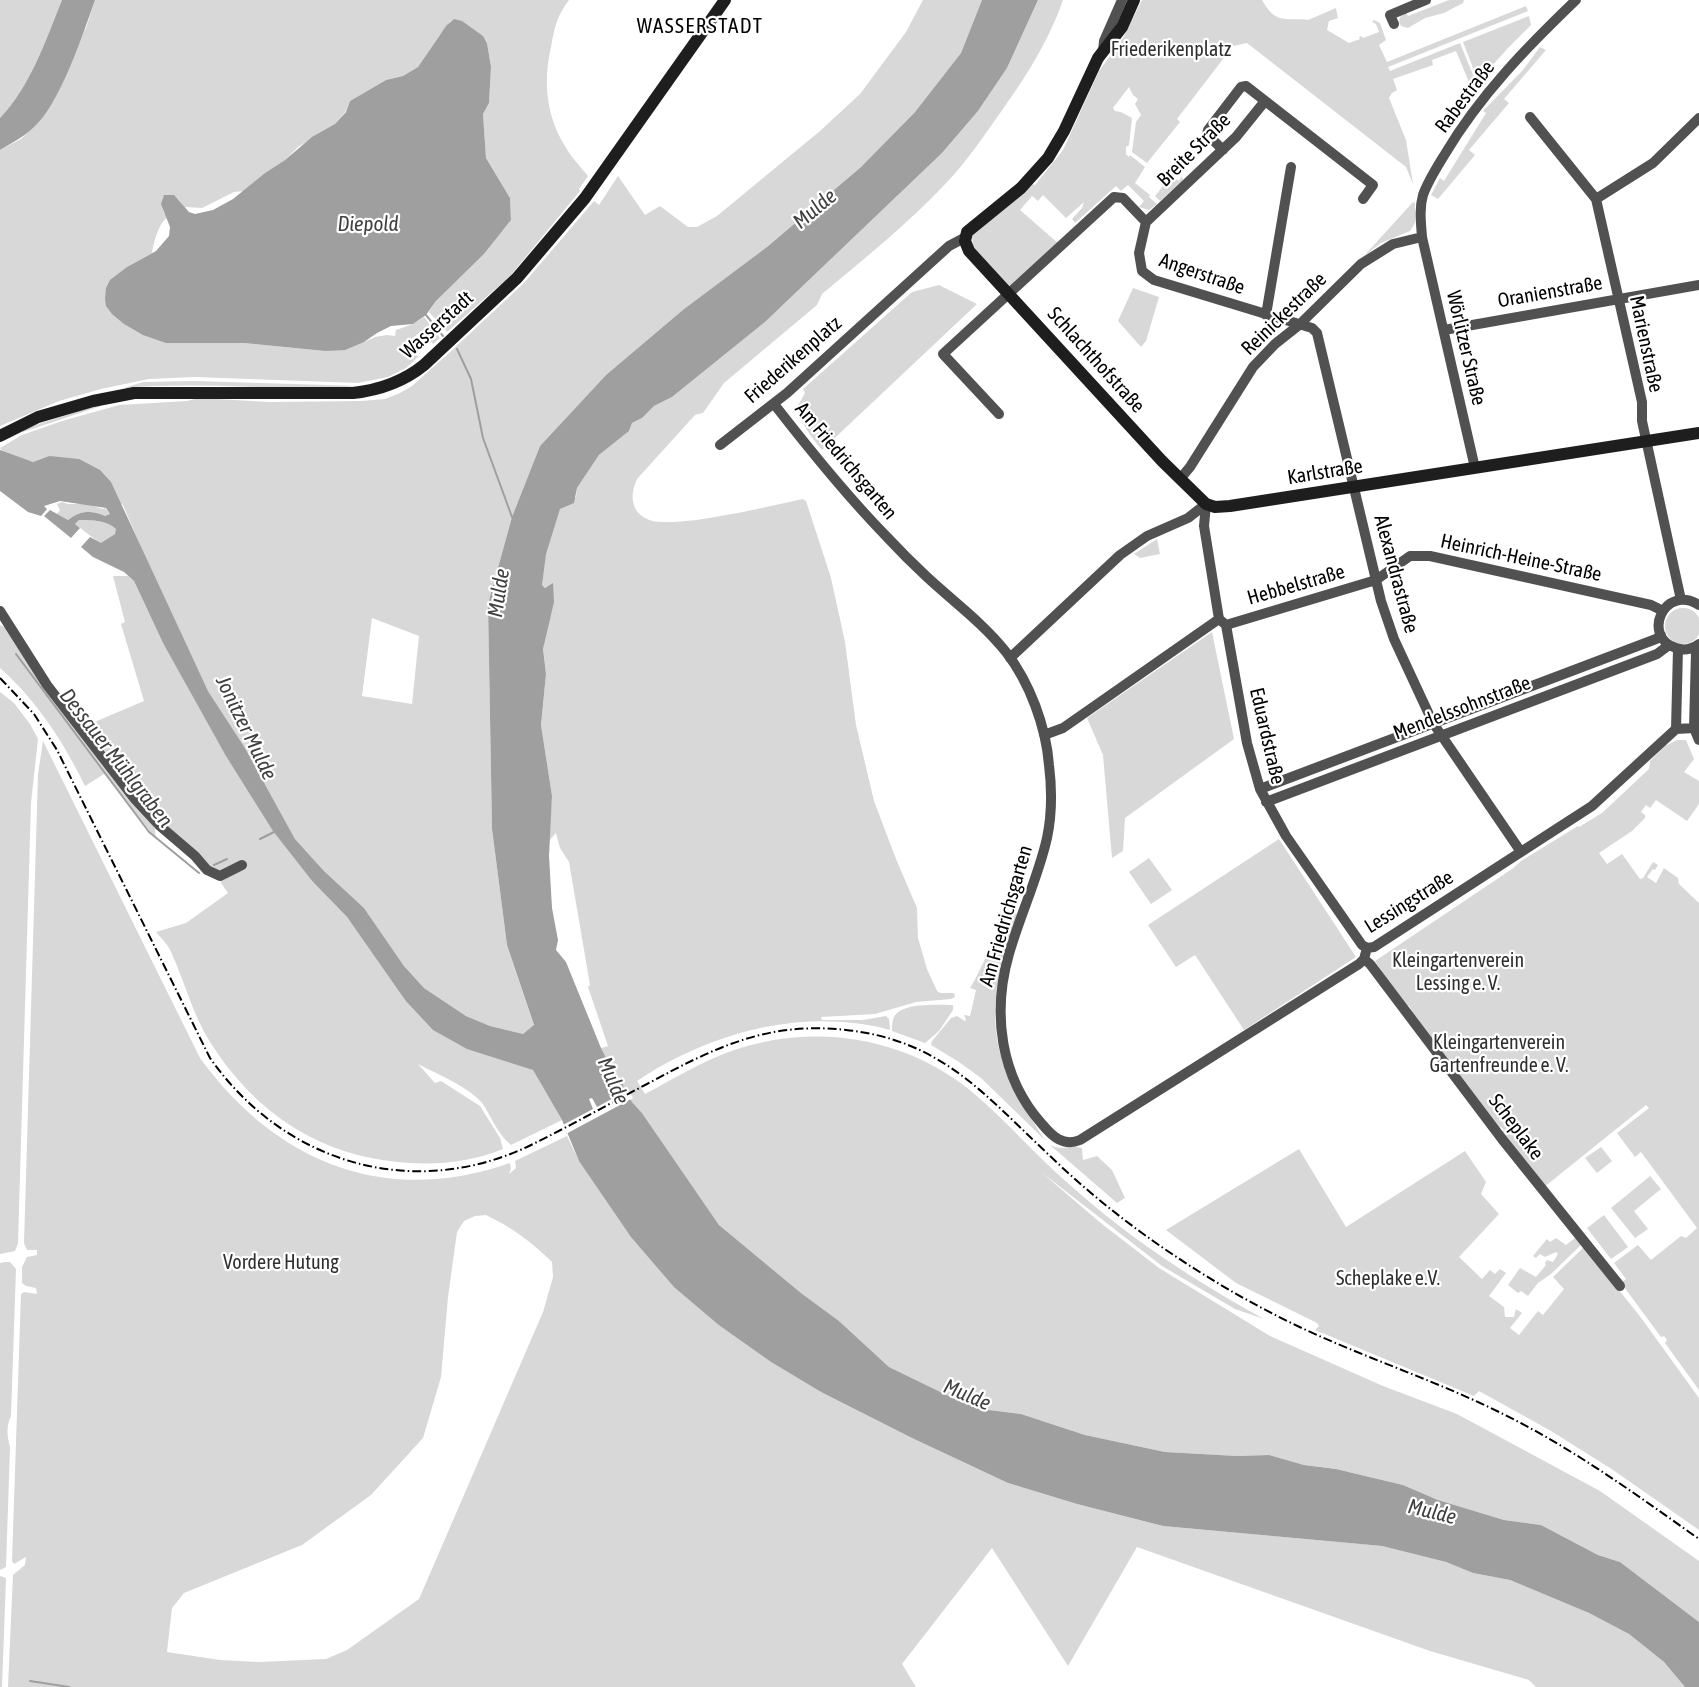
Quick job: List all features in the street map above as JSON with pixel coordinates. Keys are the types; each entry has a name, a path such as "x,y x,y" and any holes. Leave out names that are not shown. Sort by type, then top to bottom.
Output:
{"main road":[{"name":"Wasserstadt","path":"0,436 38,417 114,395 163,392 353,393 386,387 404,380 424,365 533,261 592,189 725,0"},
{"name":"Friederikenplatz","path":"964,238 973,226 1021,189 1048,158 1090,74 1122,27 1134,0"},
{"name":"Schlachthofstraße","path":"964,238 969,250 1009,294 1162,461 1206,504"},
{"name":"Karlstraße","path":"1206,504 1221,508 1699,433"}],"street":[{"path":"1103,52 1104,41 1122,0"},
{"path":"1394,24 1390,15 1426,0"},
{"name":"Rabestraße","path":"1422,237 1423,196 1466,121 1522,54 1576,0"},
{"path":"1223,150 1207,134 1208,130 1241,87 1246,86 1373,185 1363,198"},
{"name":"Breite Straße","path":"1146,222 1236,137 1265,100"},
{"name":"Marienstraße","path":"1530,117 1596,199 1641,402 1641,414 1681,600"},
{"path":"1596,199 1653,164 1699,118"},
{"path":"1266,315 1291,167"},
{"path":"999,414 943,354 1114,197 1123,198 1146,222"},
{"name":"Angerstraße","path":"1146,222 1139,253 1142,271 1155,280 1299,325"},
{"name":"Reinickestraße","path":"1180,479 1190,467 1253,367 1275,344 1299,325 1361,264 1393,244 1422,237"},
{"name":"Wörlitzer Straße","path":"1422,237 1474,468"},
{"name":"Friederikenplatz","path":"720,444 774,404 949,246 964,238"},
{"name":"Oranienstraße","path":"1444,330 1699,285"},
{"name":"Alexandrastraße","path":"1299,325 1312,328 1317,333 1320,342 1381,602 1394,639 1433,723 1443,734 1521,852"},
{"name":"Am Friedrichsgarten","path":"774,404 875,524 926,576 988,632 1010,658 1029,693 1044,735 1048,754 1051,787 1047,837 1036,878 1006,966 1000,1008 1001,1034 1005,1056 1014,1081 1038,1120 1050,1134 1062,1142 1080,1140"},
{"path":"1010,658 1120,555 1147,536 1192,515 1206,504"},
{"name":"Eduardstraße","path":"1206,504 1204,526 1247,743 1260,789 1299,856 1362,945 1365,954"},
{"name":"Heinrich-Heine-Straße","path":"1376,580 1410,556 1425,555 1651,605 1663,611"},
{"name":"Hebbelstraße","path":"1223,622 1376,580"},
{"path":"1699,605 1689,600 1670,603 1663,611 1659,623 1661,635 1673,647 1684,649 1697,645 1694,728 1699,740"},
{"path":"1,616 53,693 150,816 211,873 220,876 242,865"},
{"path":"1044,735 1063,728 1223,622"},
{"name":"Mendelssohnstraße","path":"1260,789 1656,639 1661,635"},
{"path":"1673,647 1676,729 1694,728"},
{"name":"Mendelssohnstraße","path":"1266,802 1673,647"},
{"name":"Lessingstraße","path":"1080,1140 1592,806 1676,729"},
{"name":"Scheplake","path":"1365,954 1370,964 1542,1191 1620,1286"}],"green space":[{"path":"0,0 62,0 29,78 11,106 0,118"},
{"path":"95,0 569,0 559,17 554,33 547,73 548,98 559,135 570,154 588,176 579,189 580,191 510,276 447,332 429,312 436,301 484,254 511,220 510,198 486,158 483,114 489,103 491,67 487,43 486,40 451,21 418,67 403,76 386,80 350,101 346,111 335,124 298,147 285,160 244,191 234,192 202,208 184,207 178,199 163,210 167,218 159,229 152,253 127,267 166,343 244,343 325,351 364,342 375,337 395,336 396,330 424,317 440,338 433,344 421,331 406,344 418,357 406,368 388,377 358,383 195,377 149,379 59,401 0,426 0,150 21,139 38,123 86,28"},
{"path":"923,0 982,0 961,53 915,112 861,167 767,247 684,309 606,375 540,446 512,517 488,604 492,829 507,945 534,1026 523,1034 490,1026 466,1016 424,988 404,966 364,908 324,871 295,839 245,748 208,691 151,571 123,505 49,456 33,462 3,453 0,448 22,435 119,405 187,401 199,398 269,402 362,401 385,399 400,393 412,386 524,283 594,201 599,205 618,176 645,215 660,206 688,227 697,227 717,216 820,131 860,94 906,32","holes":["372,618 419,636 412,704 362,696"]},
{"path":"1038,0 1063,0 1049,33 1023,79 960,167 903,225 822,294 817,305 724,383 703,413 695,415 637,479 633,490 633,502 641,516 659,522 699,520 803,499 806,501 831,578 845,642 856,725 874,801 917,908 918,938 927,969 937,991 954,993 955,997 916,1002 875,1014 821,1017 822,1020 863,1020 886,1016 889,1019 890,1030 824,1021 759,1028 696,1049 637,1081 645,1094 726,1053 758,1043 790,1038 854,1039 885,1046 915,1057 944,1072 971,1091 1057,1174 1139,1241 1188,1274 1264,1319 1235,1309 1162,1266 1041,1172 1102,1224 1159,1268 1270,1336 1383,1386 1457,1414 1600,1491 1699,1561 1699,1622 1620,1562 1598,1555 1541,1525 1504,1520 1438,1500 1403,1485 1336,1469 1304,1465 1269,1455 1237,1456 1165,1452 1085,1435 1021,1414 989,1410 961,1402 889,1367 839,1321 801,1293 719,1225 624,1090 623,1084 616,1077 601,1048 608,1046 588,987 590,985 569,862 560,848 556,833 549,841 552,796 541,725 546,674 543,649 553,584 544,588 542,585 552,524 562,507 576,497 577,488 599,455 629,431 632,423 642,418 654,406 672,397 765,322 942,153 978,111 1007,68"},
{"name":"Friederikenplatz","path":"1142,0 1262,0 1272,14 1283,19 1308,20 1336,8 1338,18 1329,21 1327,30 1349,43 1360,39 1361,36 1363,38 1379,32 1376,24 1372,22 1374,20 1380,23 1386,40 1379,45 1387,62 1526,6 1528,11 1388,67 1390,71 1460,43 1476,82 1466,103 1463,101 1465,90 1471,87 1456,51 1432,60 1433,65 1393,79 1397,90 1389,98 1406,140 1413,184 1406,167 1247,43 1233,46 1177,119 1180,122 1147,163 1132,152 1136,122 1141,115 1135,104 1138,99 1129,87 1113,108 1132,118 1126,154 1145,167 1135,183 1157,204 1149,210 1139,207 1144,201 1128,185 1121,191 1116,186 1075,223 1072,219 1082,208 1084,202 1066,218 1043,195 1038,201 1032,196 1020,210 1059,244 1010,287 973,248 972,236 1031,184 1035,185 1063,150 1099,71 1123,38"},
{"path":"1449,0 1464,0 1463,3 1444,13 1425,18 1408,28 1401,26 1399,22 1400,17 1406,12 1408,16"},
{"path":"1529,16 1531,25 1478,81 1463,42"},
{"path":"1540,47 1546,50 1504,99 1509,103 1469,150 1475,155 1438,199 1431,195 1440,178 1444,181 1486,113 1483,111 1523,70"},
{"path":"1182,176 1183,180 1160,201 1155,196 1173,177 1179,181"},
{"path":"1413,202 1415,203 1415,223 1410,231 1381,243 1363,257"},
{"path":"939,285 977,304 822,450 807,430 797,407 805,393 803,389 912,292"},
{"path":"1133,288 1159,297 1146,341 1141,347 1118,321"},
{"path":"195,381 358,386 318,388 188,385 124,388 143,382"},
{"path":"101,404 101,406 23,432 23,429"},
{"path":"62,502 105,508 110,514 105,516 86,512 77,514 68,520 57,514 60,510 57,504"},
{"path":"79,520 104,522 116,529 116,533 101,544 75,524"},
{"path":"1157,539 1160,554 1140,558 1134,554"},
{"path":"113,576 128,576 134,581 163,643 313,882 347,917 405,1000 514,1062 533,1070 562,1120 511,1145 502,1136 476,1097 452,1081 418,1064 435,1083 441,1081 480,1106 500,1138 503,1149 481,1157 445,1163 409,1163 378,1159 320,1142 294,1128 248,1091 228,1068 204,1032 171,951 156,932 186,923 228,893 221,883 223,872 208,869 154,823 156,839 104,774 85,786 48,722 26,694 0,668 0,625 6,628 78,729 144,701 121,624 125,622"},
{"path":"1683,608 1695,614 1701,626 1695,638 1683,644 1671,638 1665,626 1671,614"},
{"path":"1212,632 1234,739 1125,818 1123,851 1112,858 1103,755 1087,718"},
{"path":"0,692 14,703 38,739 31,803 18,1243 15,1251 0,1254"},
{"path":"1677,740 1686,740 1694,759 1684,772 1699,781 1699,804 1687,821 1656,800 1650,808 1646,805 1641,812 1645,818 1632,831 1599,853 1607,864 1622,854 1640,879 1653,862 1658,865 1647,877 1656,883 1664,868 1678,878 1679,884 1699,903 1699,1390 1665,1343 1667,1340 1664,1336 1661,1337 1621,1283 1626,1279 1614,1263 1638,1245 1651,1260 1681,1236 1686,1238 1697,1228 1641,1152 1635,1157 1617,1133 1649,1108 1646,1105 1543,1188 1501,1133 1504,1130 1499,1128 1413,1016 1410,1007 1402,1002 1375,961 1521,861 1602,813 1649,769 1650,761 1665,746"},
{"name":"Vordere Hutung","path":"43,741 200,1058 230,1094 263,1124 298,1149 336,1166 377,1177 419,1180 464,1175 510,1163 509,1174 516,1168 515,1161 567,1136 579,1161 720,1326 771,1362 821,1392 912,1438 1008,1483 1163,1526 1382,1546 1446,1562 1473,1573 1510,1580 1589,1613 1629,1634 1664,1662 1685,1687 1536,1687 1529,1680 1430,1651 1137,1547 1068,1666 992,1548 902,1664 916,1687 8,1687 13,1575 25,1565 26,1557 14,1564 12,1561 21,1294 24,1292 37,1294 36,1288 22,1283 22,1267 27,1257 37,1255 37,1250 27,1250 24,1243 38,774","holes":["486,1215 521,1236 552,1262 553,1277 543,1312 419,1599 347,1650 326,1659 259,1662 220,1660 167,1652 172,1608 184,1593 302,1545 371,1495 423,1438 441,1377 448,1297 457,1232 464,1221 475,1216"]},
{"path":"1279,839 1356,957 1244,1030 1195,955 1176,967 1148,925"},
{"path":"1149,858 1172,890 1151,904 1129,872"},
{"path":"1013,911 1017,914 1001,974 995,1010 998,1042 1001,1058 1013,1088 1047,1142 981,1078 931,1045 951,1018 957,1016 965,1021 964,1015 970,1016 976,990 970,988 996,935"},
{"path":"921,1005 953,1005 953,1010 939,1031 925,1043 892,1031 894,1017 904,1009"},
{"path":"1050,1145 1058,1148 1082,1148 1083,1160 1097,1156 1112,1170 1125,1198 1117,1203"},
{"path":"1601,1147 1612,1161 1597,1173 1585,1158"},
{"name":"Scheplake e.V.","path":"1299,1149 1346,1227 1465,1151 1486,1182 1481,1194 1499,1214 1459,1257 1482,1279 1490,1270 1495,1274 1500,1269 1506,1273 1489,1296 1504,1307 1505,1317 1514,1317 1516,1309 1522,1313 1510,1328 1519,1335 1538,1311 1543,1315 1564,1289 1553,1277 1584,1247 1639,1315 1699,1398 1699,1530 1613,1470 1551,1431 1479,1391 1474,1396 1315,1330 1319,1326 1317,1323 1236,1283 1166,1230"},
{"path":"1650,1176 1661,1189 1634,1211 1648,1229 1635,1238 1611,1208"},
{"path":"1604,1215 1628,1247 1611,1259 1587,1228"},
{"path":"1556,1238 1566,1245 1575,1238 1581,1245 1551,1274 1538,1283 1528,1296 1521,1291 1518,1293 1508,1285 1520,1268 1536,1277 1546,1265 1547,1260 1553,1262 1558,1254 1556,1252 1545,1257 1540,1254 1536,1258 1533,1256 1547,1239 1550,1242"},
{"path":"10,1262 16,1269 11,1416 7,1432 10,1447 6,1567 0,1570 0,1263"},
{"path":"0,1576 6,1578 2,1687 0,1687"}],"water":[{"path":"62,0 95,0 71,64 47,112 29,131 0,150 0,118 11,106 29,78"},
{"name":"Mulde","path":"982,0 1038,0 1007,68 978,111 942,153 765,322 672,397 654,406 642,418 632,423 629,431 599,455 577,488 574,503 560,509 546,554 542,585 545,588 553,583 554,602 543,649 546,674 541,725 552,796 549,856 552,908 558,940 556,950 566,962 601,1048 616,1077 719,1225 801,1293 839,1321 889,1367 961,1402 989,1410 1021,1414 1085,1435 1165,1452 1237,1456 1269,1455 1304,1465 1336,1469 1403,1485 1438,1500 1504,1520 1541,1525 1598,1555 1620,1562 1699,1622 1699,1687 1685,1687 1664,1662 1629,1634 1589,1613 1510,1580 1473,1573 1446,1562 1382,1546 1163,1526 1077,1504 1008,1483 821,1392 771,1362 720,1326 674,1287 631,1237 579,1161 562,1120 533,1070 467,1049 433,1030 405,1000 347,917 313,882 273,831 226,756 163,643 134,581 124,572 93,557 81,547 90,537 101,543 115,534 116,529 104,522 79,520 75,524 80,528 71,538 44,516 50,510 68,520 77,514 86,512 105,516 110,514 106,508 60,501 44,506 47,509 41,516 28,512 0,491 0,450 33,462 49,456 79,459 100,470 111,482 208,691 245,748 295,839 324,871 364,908 404,966 424,988 466,1016 490,1026 523,1034 534,1025 507,945 492,829 488,604 512,517 540,446 606,375 684,309 767,247 861,167 915,112 961,53"},
{"name":"Diepold","path":"454,19 462,21 483,36 487,43 491,67 489,103 483,114 486,158 510,198 511,220 484,254 436,301 426,315 413,324 391,326 345,350 325,351 244,343 166,343 143,335 112,314 106,306 105,299 106,288 110,280 127,267 156,251 169,236 170,227 161,204 164,195 174,195 189,212 195,214 213,210 233,199 312,137 335,124 346,112 350,101 386,80 403,76 418,67 446,26"}],"pier":[{"path":"628,1090 633,1098 564,1135 561,1126 593,1109 589,1099 592,1098 597,1107"}],"waterway":[{"path":"426,315 443,336"},
{"path":"457,349 471,379 483,438 512,517"},
{"name":"Dessauer Mühlgraben","path":"16,654 149,832 199,873"},
{"name":"Dessauer Mühlgraben","path":"260,839 274,832"},
{"name":"Dessauer Mühlgraben","path":"214,865 227,859"},
{"path":"30,1681 69,1687"}],"railway":[{"path":"0,678 34,714 57,750 210,1058 240,1094 274,1123 312,1146 352,1162 395,1170 438,1170 483,1163 527,1147 695,1059 742,1040 791,1030 818,1028 879,1036 909,1045 959,1073 1003,1111 1071,1176 1106,1205 1142,1233 1201,1273 1263,1309 1306,1330 1451,1390 1526,1426 1602,1471 1699,1539"}],"district":[{"name":"WASSERSTADT","path":"700,26"}],"water label":[{"name":"Jonitzer Mulde","path":"246,728"}],"park label":[{"name":"Kleingartenverein Lessing e. V.","path":"1458,972"},
{"name":"Kleingartenverein Gartenfreunde e. V.","path":"1499,1054"}]}
